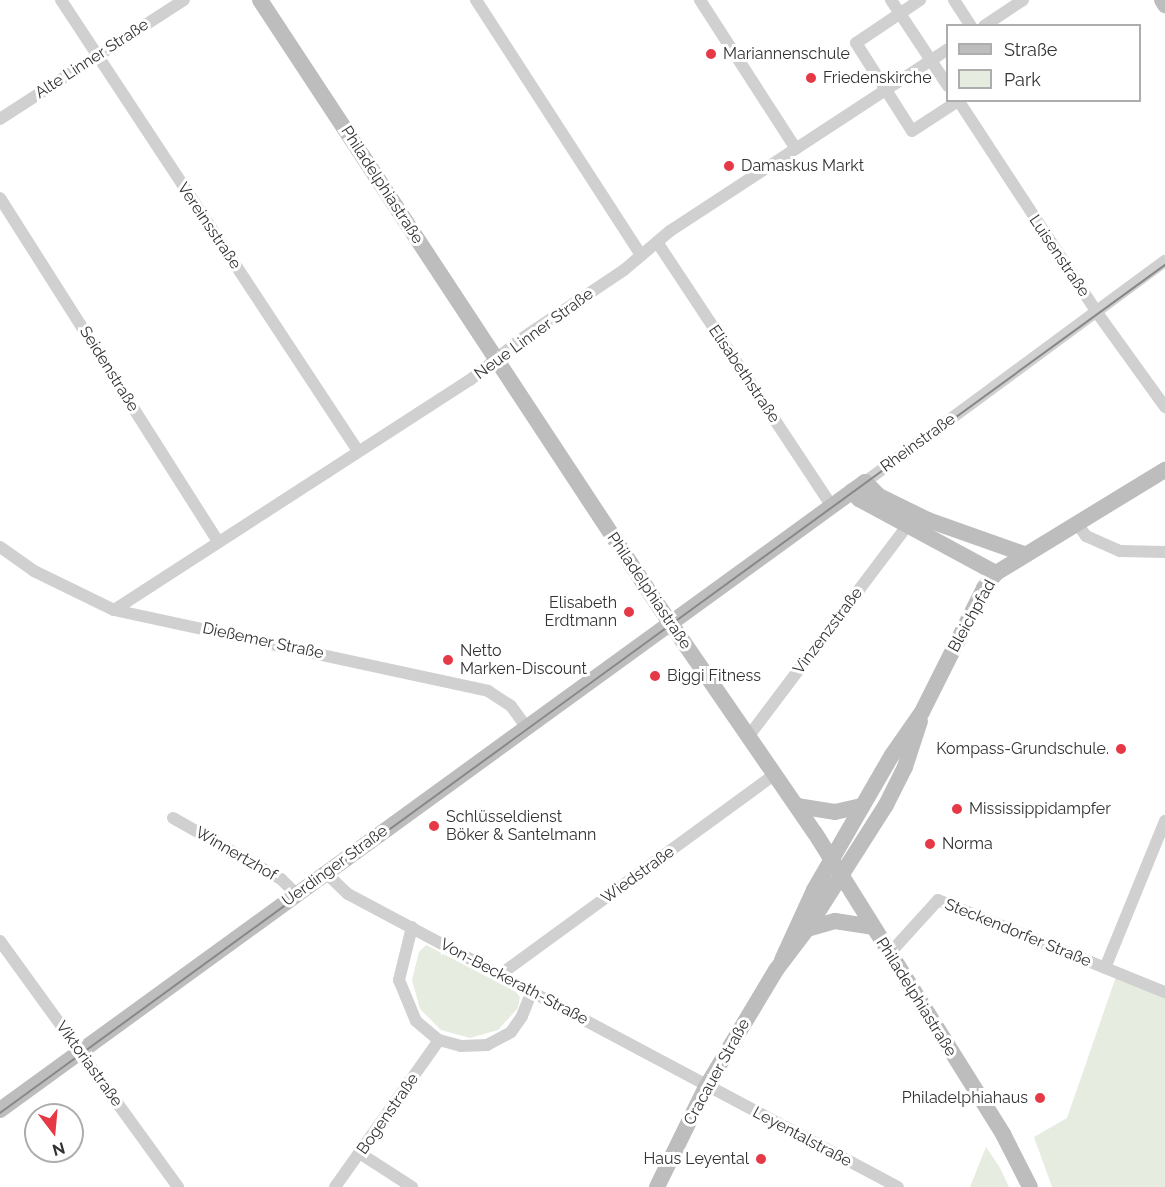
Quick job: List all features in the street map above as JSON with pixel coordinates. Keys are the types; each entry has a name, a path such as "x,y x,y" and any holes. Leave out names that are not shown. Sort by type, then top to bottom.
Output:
{"main road":[{"name":"Philadelphiastraße","path":"260,0 670,623 832,859 1002,1134 1030,1187"},
{"path":"1162,0 1165,5"},
{"name":"Bleichpfad","path":"832,859 862,806 922,712 984,588 996,573 1165,470"},
{"path":"858,486 908,525 996,573"},
{"path":"858,486 928,520 1024,554"},
{"name":"Rheinstraße","path":"670,623 858,486"},
{"name":"Uerdinger Straße","path":"0,1110 670,623"},
{"name":"Bleichpfad","path":"842,876 905,767 922,712"},
{"path":"797,806 835,812 862,806"},
{"name":"Cracauer Straße","path":"782,960 796,923 832,859"},
{"name":"Cracauer Straße","path":"657,1187 706,1087 782,960 807,929 842,876"},
{"path":"807,929 835,921 873,927"}],"street":[{"name":"Vereinsstraße","path":"61,0 358,451"},
{"name":"Alte Linner Straße","path":"0,118 184,0"},
{"path":"477,0 641,255"},
{"path":"700,0 796,148"},
{"path":"891,0 946,83"},
{"path":"920,0 856,43 912,131 956,102"},
{"path":"954,0 970,24"},
{"path":"987,24 1023,0"},
{"name":"Neue Linner Straße","path":"114,610 470,380 657,242 946,50"},
{"name":"Luisenstraße","path":"959,102 1096,312 1165,407"},
{"name":"Seidenstraße","path":"0,198 218,541"},
{"name":"Elisabethstraße","path":"657,242 832,506"},
{"name":"Rheinstraße","path":"858,486 1165,261"},
{"name":"Vinzenzstraße","path":"748,737 908,525"},
{"path":"1078,525 1086,536 1120,551 1165,552"},
{"name":"Dießemer Straße","path":"0,547 34,571 114,610 349,659 488,691 510,706 526,727"},
{"name":"Wiedstraße","path":"501,974 774,775"},
{"name":"Winnertzhof","path":"173,818 281,879 296,894"},
{"path":"1105,968 1165,821"},
{"name":"Von-Beckerath-Straße","path":"325,872 348,894 501,974 706,1087"},
{"name":"Steckendorfer Straße","path":"889,954 938,900 1165,992"},
{"path":"412,927 399,980 416,1021 439,1040 460,1046 487,1045 510,1032 522,1016 532,991"},
{"name":"Viktoriastraße","path":"0,941 178,1187"},
{"name":"Bogenstraße","path":"335,1187 439,1040"},
{"name":"Leyentalstraße","path":"706,1087 898,1187"},
{"path":"360,1154 412,1187"}],"green space":[{"path":"426,945 515,991 520,997 518,1008 498,1030 470,1038 441,1030 420,1009 412,980 419,952"},
{"path":"1119,968 1165,986 1165,1187 1052,1187 1034,1137 1067,1118"},
{"path":"986,1147 999,1166 1009,1187 970,1187"}],"tram line":[{"path":"0,1113 1165,265"}],"place":[{"name":"Mariannenschule","path":"711,54"},
{"name":"Friedenskirche","path":"811,78"},
{"name":"Damaskus Markt","path":"729,166"},
{"name":"Elisabeth Erdtmann","path":"629,612"},
{"name":"Netto Marken-Discount","path":"448,660"},
{"name":"Biggi Fitness","path":"655,676"},
{"name":"Kompass-Grundschule.","path":"1121,749"},
{"name":"Mississippidampfer","path":"957,809"},
{"name":"Schlüsseldienst Böker & Santelmann","path":"434,826"},
{"name":"Norma","path":"930,844"},
{"name":"Philadelphiahaus","path":"1040,1098"},
{"name":"Haus Leyental","path":"761,1159"}]}
